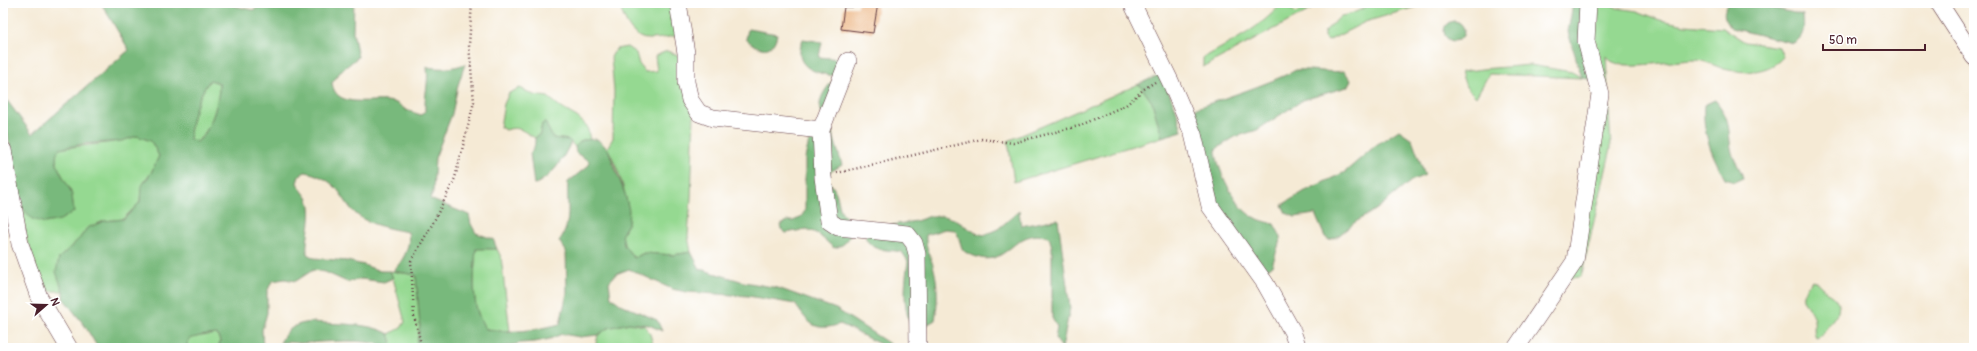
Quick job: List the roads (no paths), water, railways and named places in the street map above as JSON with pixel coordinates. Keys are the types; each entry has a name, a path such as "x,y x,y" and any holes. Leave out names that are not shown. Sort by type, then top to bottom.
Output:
{"street":[{"path":"678,3 686,53 686,82 690,100 699,113 713,118 821,130"},
{"path":"1132,3 1167,74 1193,134 1210,206 1266,283 1292,331 1298,348"},
{"path":"1516,348 1575,261 1600,94 1586,41 1588,3"},
{"path":"1939,3 1974,58"},
{"path":"848,61 841,75 821,130 823,177 829,221 838,227 907,234 914,243 917,254 918,348"},
{"path":"3,150 20,244 39,297 69,348"}]}
